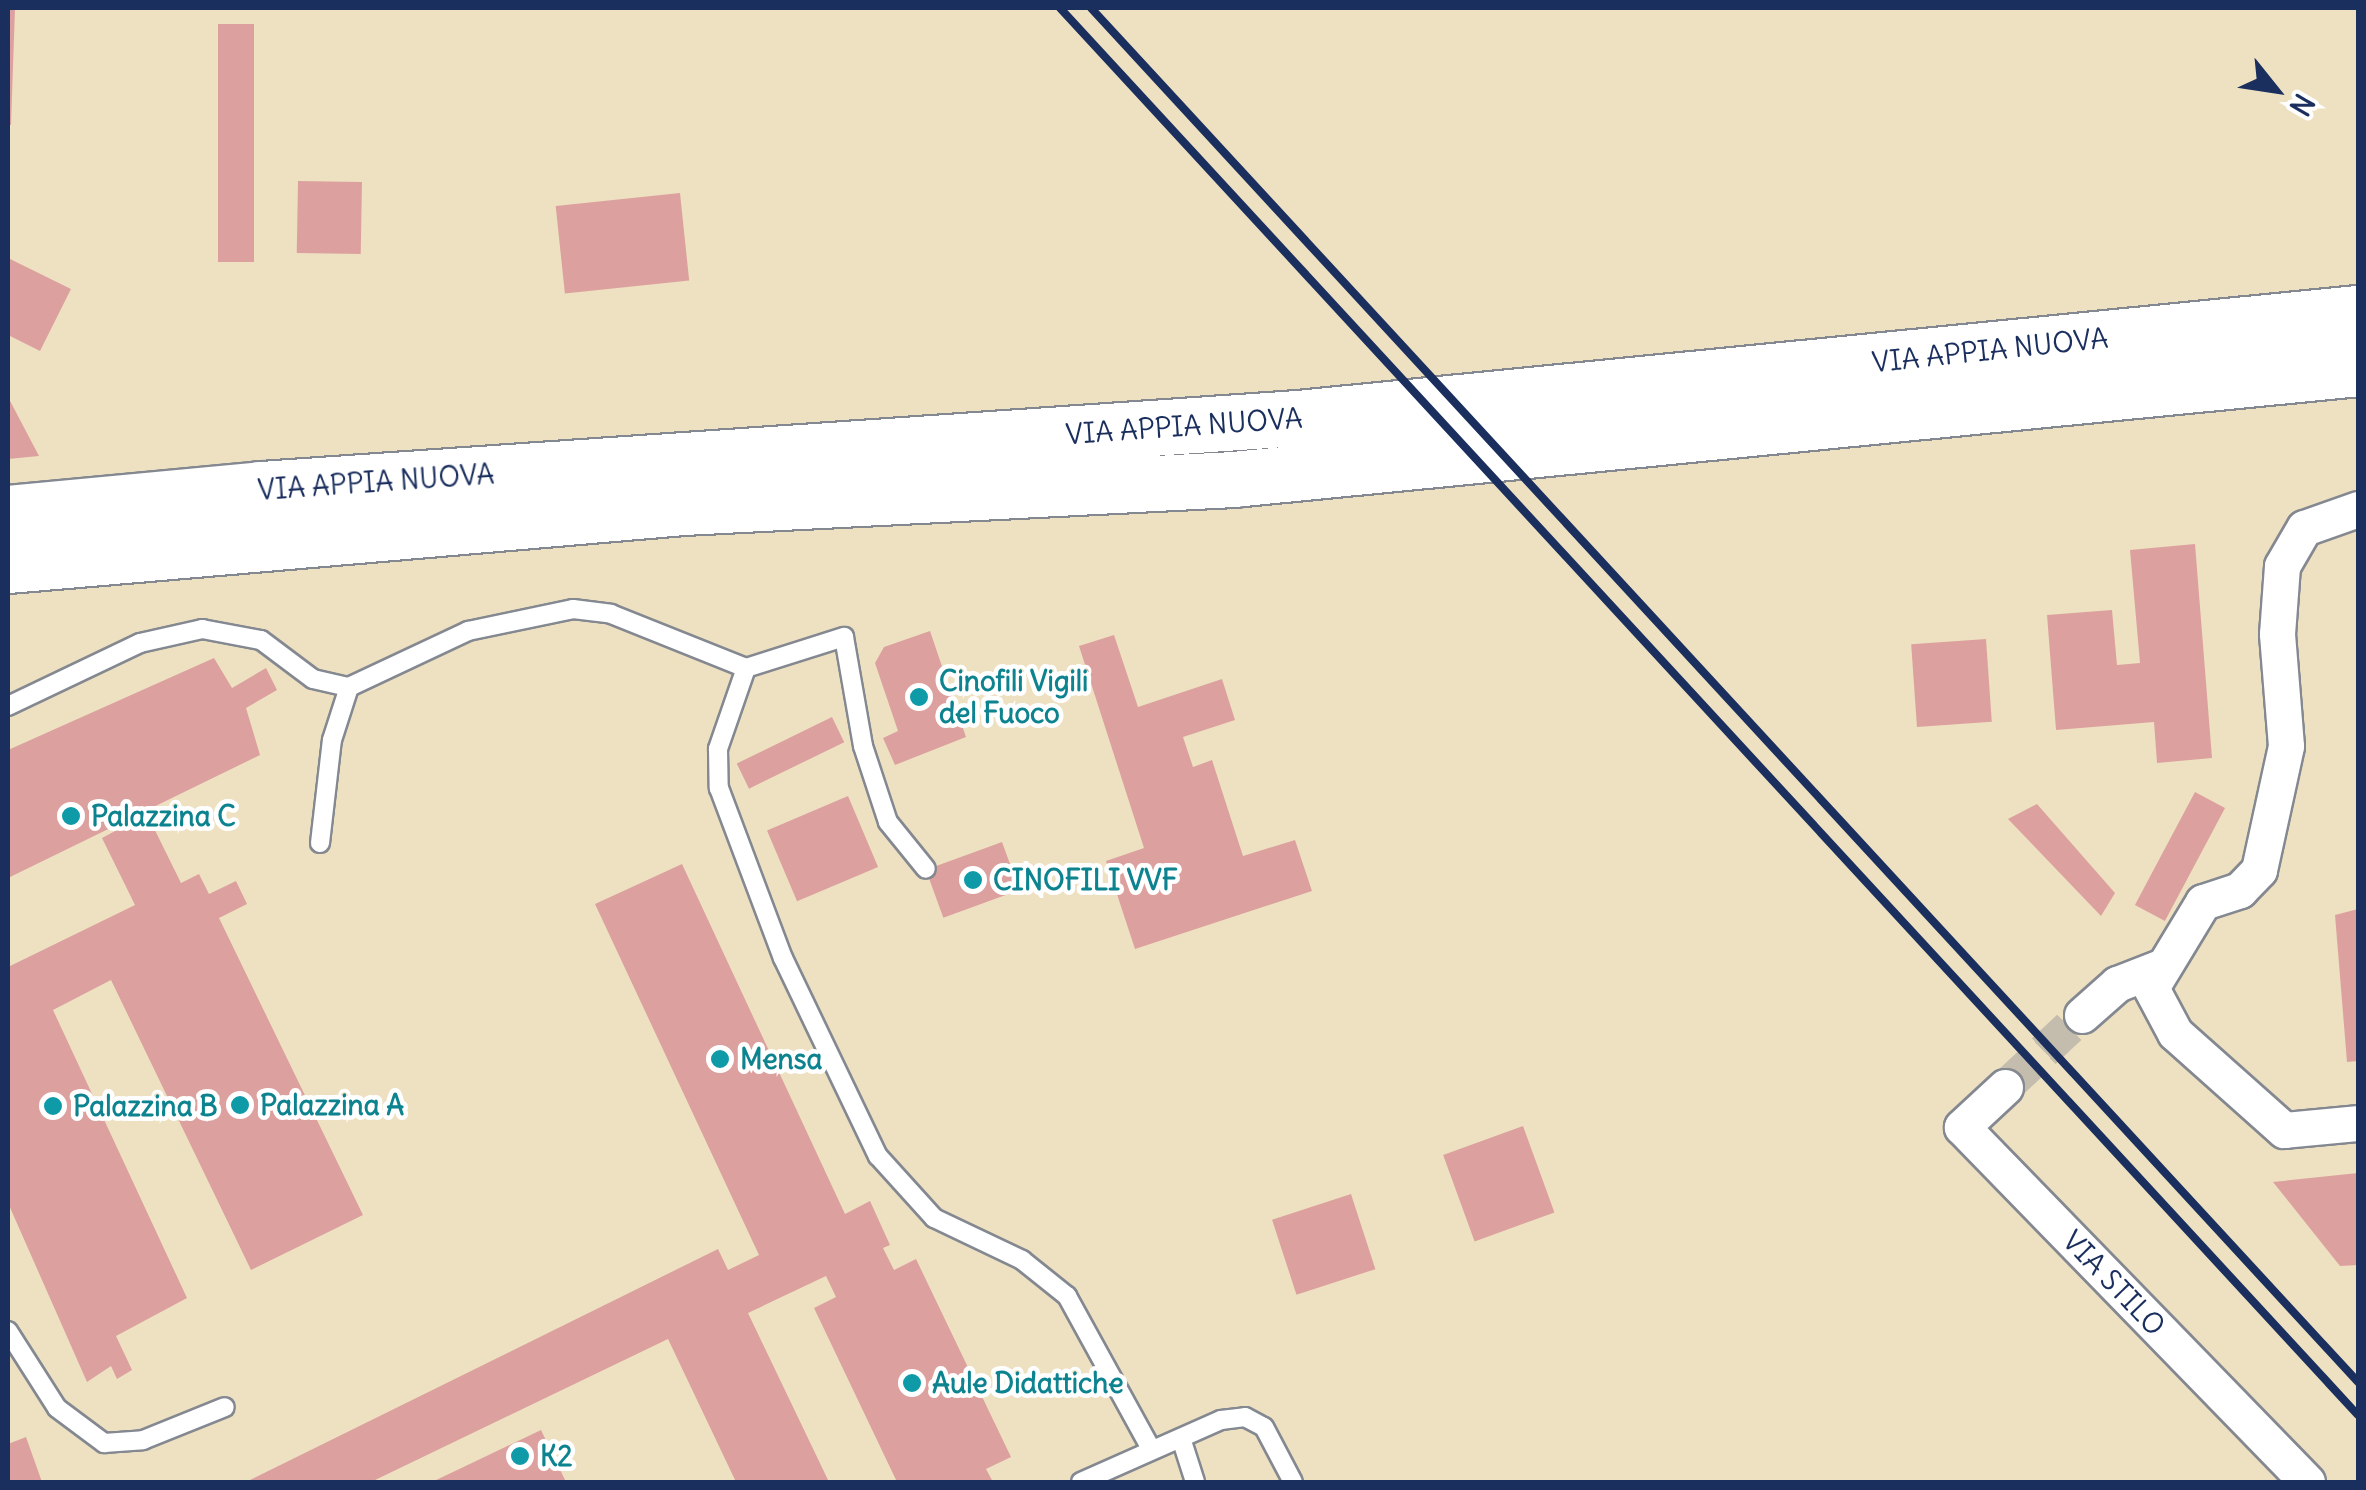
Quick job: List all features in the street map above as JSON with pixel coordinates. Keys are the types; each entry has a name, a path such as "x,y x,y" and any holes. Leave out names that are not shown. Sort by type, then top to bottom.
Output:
{"main road":[{"name":"VIA APPIA NUOVA","path":"8,513 260,489 1298,418 2358,313"},
{"name":"VIA APPIA NUOVA","path":"8,565 683,507 1232,479 2358,368"}],"street":[{"path":"2358,509 2304,528 2282,566 2277,634 2286,746 2258,870 2240,890 2203,902 2158,968 2151,995 2167,1024 2284,1130 2358,1123"},
{"path":"2082,1015 2117,984 2158,968"},
{"name":"VIA STILO","path":"2005,1087 1962,1126 2307,1482"}],"lane":[{"path":"8,706 140,644 202,629 261,640 312,679 349,687 455,636 526,614 573,609 611,614 746,668 844,637 862,746 883,808 900,845 926,870"},
{"path":"746,668 718,749 720,788 783,958 878,1156 934,1218 1022,1260 1067,1296 1151,1449"},
{"path":"320,843 332,740 349,687"},
{"path":"8,1331 57,1408 104,1443 143,1440 225,1407"},
{"path":"1082,1482 1151,1449 1232,1418 1256,1420 1273,1438 1293,1482"},
{"path":"1181,1438 1196,1482"}],"building":[{"path":"8,8 15,8 11,125 8,125"},
{"path":"218,24 254,24 254,262 218,262"},
{"path":"298,181 362,182 361,254 297,253"},
{"path":"680,193 689,281 565,294 556,206"},
{"path":"8,258 71,289 40,351 8,335"},
{"path":"8,397 39,456 8,459"},
{"path":"2195,544 2212,758 2157,763 2154,722 2056,730 2047,615 2112,610 2117,665 2140,663 2130,550"},
{"name":"Cinofili Vigili del Fuoco","path":"930,631 966,737 895,765 883,738 898,731 875,663 884,647"},
{"path":"1114,635 1138,707 1222,679 1235,720 1183,737 1193,767 1212,760 1243,856 1295,840 1312,891 1135,949 1106,861 1144,848 1079,646"},
{"path":"1986,639 1992,722 1917,727 1911,644"},
{"name":"Palazzina C","path":"214,658 232,688 266,668 277,690 246,708 260,755 8,878 8,750"},
{"path":"832,717 844,742 749,789 737,763"},
{"path":"2195,792 2225,808 2165,921 2135,905"},
{"path":"848,796 878,867 797,901 767,830"},
{"path":"2037,804 2115,893 2101,916 2008,819"},
{"path":"147,814 181,883 199,874 209,894 236,881 247,904 219,918 363,1215 251,1270 111,980 53,1010 187,1298 116,1336 132,1370 117,1379 111,1366 87,1382 8,1203 8,967 135,905 102,838"},
{"name":"CINOFILI VVF","path":"1002,842 1019,890 943,918 926,870"},
{"path":"682,864 845,1214 870,1201 890,1245 883,1248 894,1270 916,1259 1011,1457 986,1469 993,1482 897,1482 814,1308 836,1297 826,1276 748,1313 829,1482 736,1482 668,1339 371,1482 246,1482 718,1249 728,1270 759,1255 595,904"},
{"path":"2358,909 2358,1061 2347,1062 2335,915"},
{"path":"1523,1126 1554,1212 1475,1242 1443,1155"},
{"path":"2358,1173 2358,1265 2340,1266 2273,1182"},
{"path":"1351,1194 1375,1269 1296,1295 1272,1220"},
{"name":"K2","path":"541,1430 566,1482 432,1482"},
{"path":"26,1437 42,1482 10,1482 8,1444"}],"tunnel":[{"path":"2005,1087 2082,1015"}],"railway":[{"path":"1060,8 2358,1415"},
{"path":"1091,8 2358,1382"}],"place":[{"name":"Cinofili Vigili del Fuoco","path":"919,697"},
{"name":"Palazzina C","path":"71,816"},
{"name":"CINOFILI VVF","path":"973,880"},
{"name":"Mensa","path":"720,1059"},
{"name":"Palazzina A","path":"240,1105"},
{"name":"Palazzina B","path":"53,1106"},
{"name":"Aule Didattiche","path":"912,1383"},
{"name":"K2","path":"520,1456"}]}
